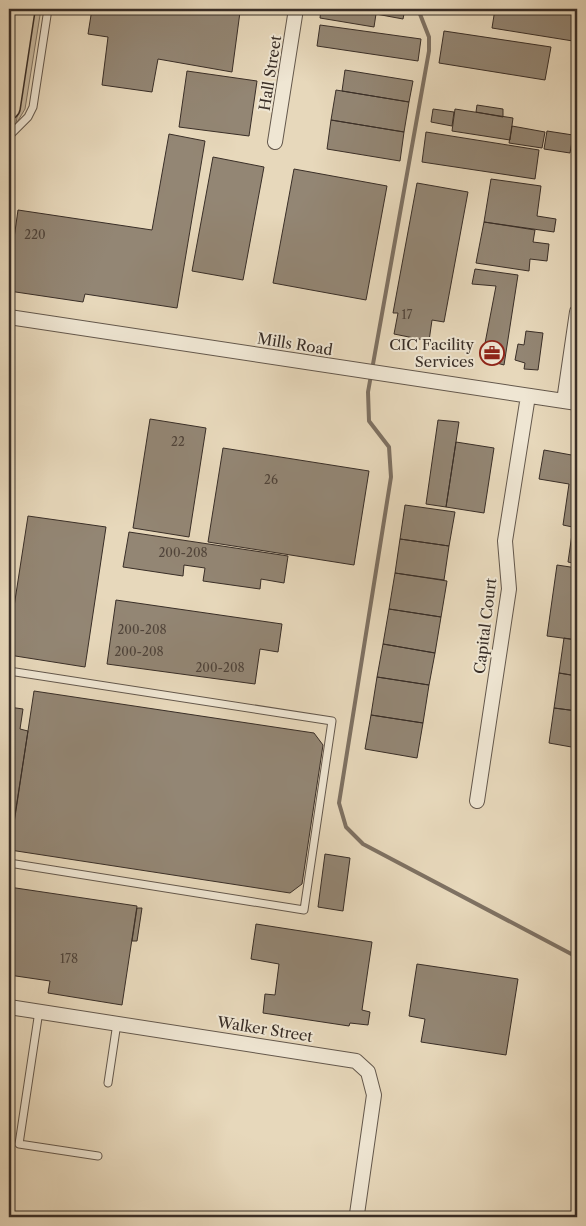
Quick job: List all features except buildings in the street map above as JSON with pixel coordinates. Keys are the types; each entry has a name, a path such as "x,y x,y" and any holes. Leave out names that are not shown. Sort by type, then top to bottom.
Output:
{"main road":[{"path":"9,108 24,9"}],"street":[{"name":"Hall Street","path":"275,142 296,9"},
{"path":"570,402 577,312"},
{"name":"Mills Road","path":"9,317 570,402"},
{"name":"Capital Court","path":"477,802 509,589 506,541 528,396"},
{"name":"Walker Street","path":"9,1007 350,1059 363,1066 371,1080 374,1095 357,1214"}],"lane":[{"path":"9,136 28,117 33,107 48,9"},
{"path":"9,671 332,721 304,910 9,863"},
{"path":"38,1011 19,1144 98,1156"},
{"path":"108,1083 117,1023"}],"shaded area":[{"path":"32,9 41,9 25,109 16,124"}],"waterway":[{"path":"418,9 429,37 429,51 368,392 369,421 389,447 391,477 339,803 346,827 363,844 577,957"}],"place":[{"name":"CIC Facility Services","path":"492,353"}]}
